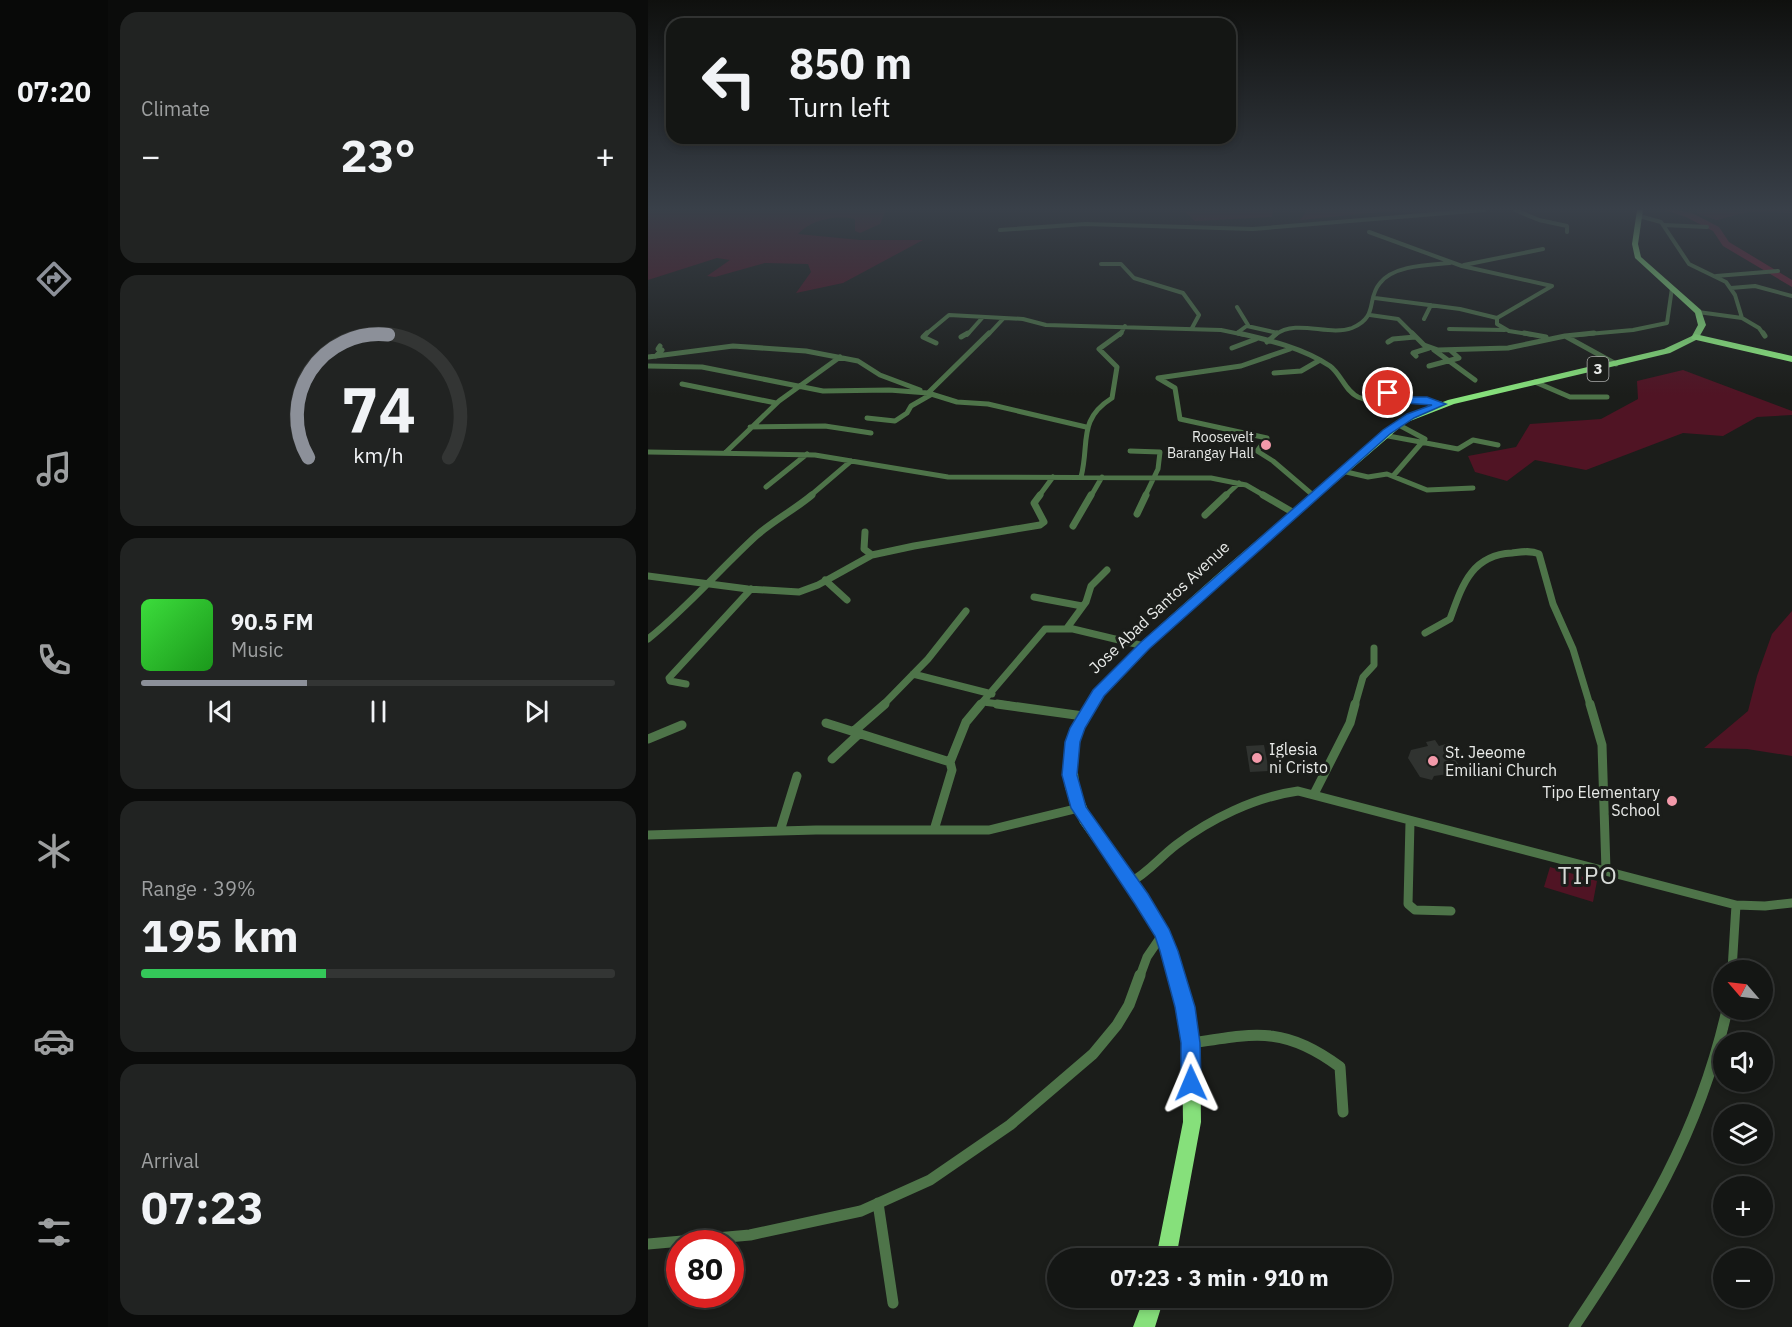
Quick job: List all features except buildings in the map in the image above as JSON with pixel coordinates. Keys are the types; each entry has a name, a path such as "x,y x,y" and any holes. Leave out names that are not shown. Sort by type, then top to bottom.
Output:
{"highway":[{"path":"1654,272 1698,312 1702,319 1694,334"},
{"path":"1689,304 1694,316 1694,334"},
{"path":"1694,334 1792,358"},
{"path":"1694,334 1729,344"},
{"name":"Jose Abad Santos Avenue","path":"1168,1248 1192,1122 1191,1043 1185,1007 1163,934 1079,808 1072,788 1070,758 1077,728 1083,716 1098,693 1144,646 1397,424 1410,416 1441,404 1658,354 1694,334"},
{"path":"1144,1327 1151,1308"}],"street":[{"path":"1128,272 1134,278 1183,293 1199,315 1192,328"},
{"path":"1237,333 1247,326 1278,333 1298,329 1349,329 1358,326 1370,315 1378,285 1387,277 1402,272"},
{"path":"1375,298 1431,305 1497,318 1512,307 1538,298 1552,286 1489,272"},
{"path":"1707,272 1731,288 1739,303 1742,318"},
{"path":"1716,276 1759,274 1760,272"},
{"path":"1731,288 1755,286 1792,296"},
{"path":"1416,356 1413,353 1432,349 1508,348 1565,336 1633,330 1667,322 1672,288"},
{"path":"1424,319 1431,305"},
{"path":"1237,307 1248,323 1247,326"},
{"path":"1698,312 1742,318 1759,328 1765,336"},
{"path":"936,343 923,337 947,315 1028,320 1046,325 1192,328 1237,333 1320,360 1336,372 1356,396 1376,401 1427,400 1441,404"},
{"path":"1370,315 1398,319 1415,337 1475,380"},
{"path":"961,337 966,336 983,317"},
{"path":"1497,318 1497,324 1505,330"},
{"path":"867,418 895,421 907,413 911,406 964,360 1003,319"},
{"path":"1080,477 1086,458 1086,428 1099,406 1112,398 1117,367 1099,350 1121,334 1125,326"},
{"path":"1449,329 1505,330 1556,338"},
{"path":"1267,342 1278,333"},
{"path":"1565,336 1616,364"},
{"path":"1388,342 1393,339 1415,337"},
{"path":"1232,348 1256,339"},
{"path":"651,357 662,350 658,349 660,346"},
{"path":"651,357 745,346 799,350 858,361 873,371 957,402 988,404 1086,428"},
{"path":"1290,349 1241,366 1158,378 1176,388 1180,419 1267,438 1257,451 1278,463 1300,488 1314,496"},
{"path":"1429,366 1459,358 1450,350"},
{"path":"725,453 750,427 797,386 840,357"},
{"path":"1275,373 1301,371 1320,360"},
{"path":"648,366 710,368 797,386 834,391 889,390 928,393"},
{"path":"1535,382 1563,396 1586,400 1607,397"},
{"path":"1375,383 1395,400"},
{"path":"682,384 777,403"},
{"path":"1393,476 1425,439 1397,424"},
{"path":"750,427 825,426 871,433"},
{"path":"1383,435 1460,449 1473,440 1498,445"},
{"path":"1130,451 1160,452 1157,477 1142,500 1137,514"},
{"path":"648,452 807,454 948,477 1212,478 1239,483 1271,498 1294,513"},
{"path":"766,487 807,454"},
{"path":"648,639 678,615 757,535 793,511 851,460"},
{"path":"1342,471 1364,477 1384,474 1393,476 1427,490 1473,488"},
{"path":"648,576 751,589 798,592 872,555 1040,525 1044,519 1034,503 1053,477"},
{"path":"1073,526 1102,477"},
{"path":"1205,515 1239,483"},
{"path":"866,532 864,549 872,555"},
{"path":"1425,633 1450,619 1463,584 1476,565 1493,557 1519,551 1533,551 1539,554 1553,604 1573,649 1602,745 1606,870"},
{"path":"1067,628 1082,606 1091,586 1107,570"},
{"path":"825,580 847,600"},
{"path":"686,684 670,681 669,678 751,589"},
{"path":"1034,597 1082,606"},
{"path":"831,759 891,699 944,641 966,611"},
{"path":"934,830 952,770 950,762 966,722 1045,629 1067,628 1144,646"},
{"path":"1314,794 1350,723 1363,677 1374,665 1374,648"},
{"path":"913,674 992,694"},
{"path":"983,702 1083,716"},
{"path":"826,723 950,762"},
{"path":"648,739 682,725"},
{"path":"780,831 797,776"},
{"path":"1129,883 1146,873 1175,846 1189,837 1259,800 1281,792 1298,791 1736,905 1765,906 1792,903"},
{"path":"648,834 989,830 1079,808"},
{"path":"1410,822 1408,904 1410,908 1451,911"},
{"path":"1733,960 1736,905"},
{"path":"648,1244 750,1235 861,1211 930,1180 1001,1131 1093,1054 1117,1025 1129,1005 1147,957 1163,934"},
{"path":"1574,1327 1628,1246 1678,1154 1698,1112 1713,1070 1725,1020"},
{"path":"1191,1043 1268,1033 1297,1041 1329,1058 1340,1067 1343,1112"},
{"path":"878,1203 893,1303"}],"shaded area":[{"path":"648,272 673,272 648,280"},
{"path":"713,272 733,272 715,277 707,276"},
{"path":"811,272 864,272 843,283 796,293"},
{"path":"1683,370 1792,411 1792,415 1757,417 1723,436 1683,433 1586,470 1535,460 1507,481 1475,472 1468,456 1516,447 1530,424 1601,419 1638,399 1637,381"},
{"path":"1792,611 1792,756 1747,749 1704,748 1748,711 1757,676 1772,634"},
{"path":"1550,867 1597,881 1593,902 1544,887"}],"waterway":[{"path":"1772,272 1792,284"}],"place":[{"name":"Roosevelt Barangay Hall","path":"1266,445"},
{"name":"Iglesia ni Cristo","path":"1257,758"},
{"name":"St. Jeeome Emiliani Church","path":"1433,761"},
{"name":"Tipo Elementary School","path":"1672,801"}],"district":[{"name":"TIPO","path":"1588,876"}],"route":[{"path":"1191,1083 1191,1043 1185,1007 1169,951 1163,934 1142,899 1096,836 1079,808 1070,775 1073,742 1083,716 1098,693 1144,646 1387,432 1410,416 1441,404 1427,400 1395,400 1388,393"}]}
